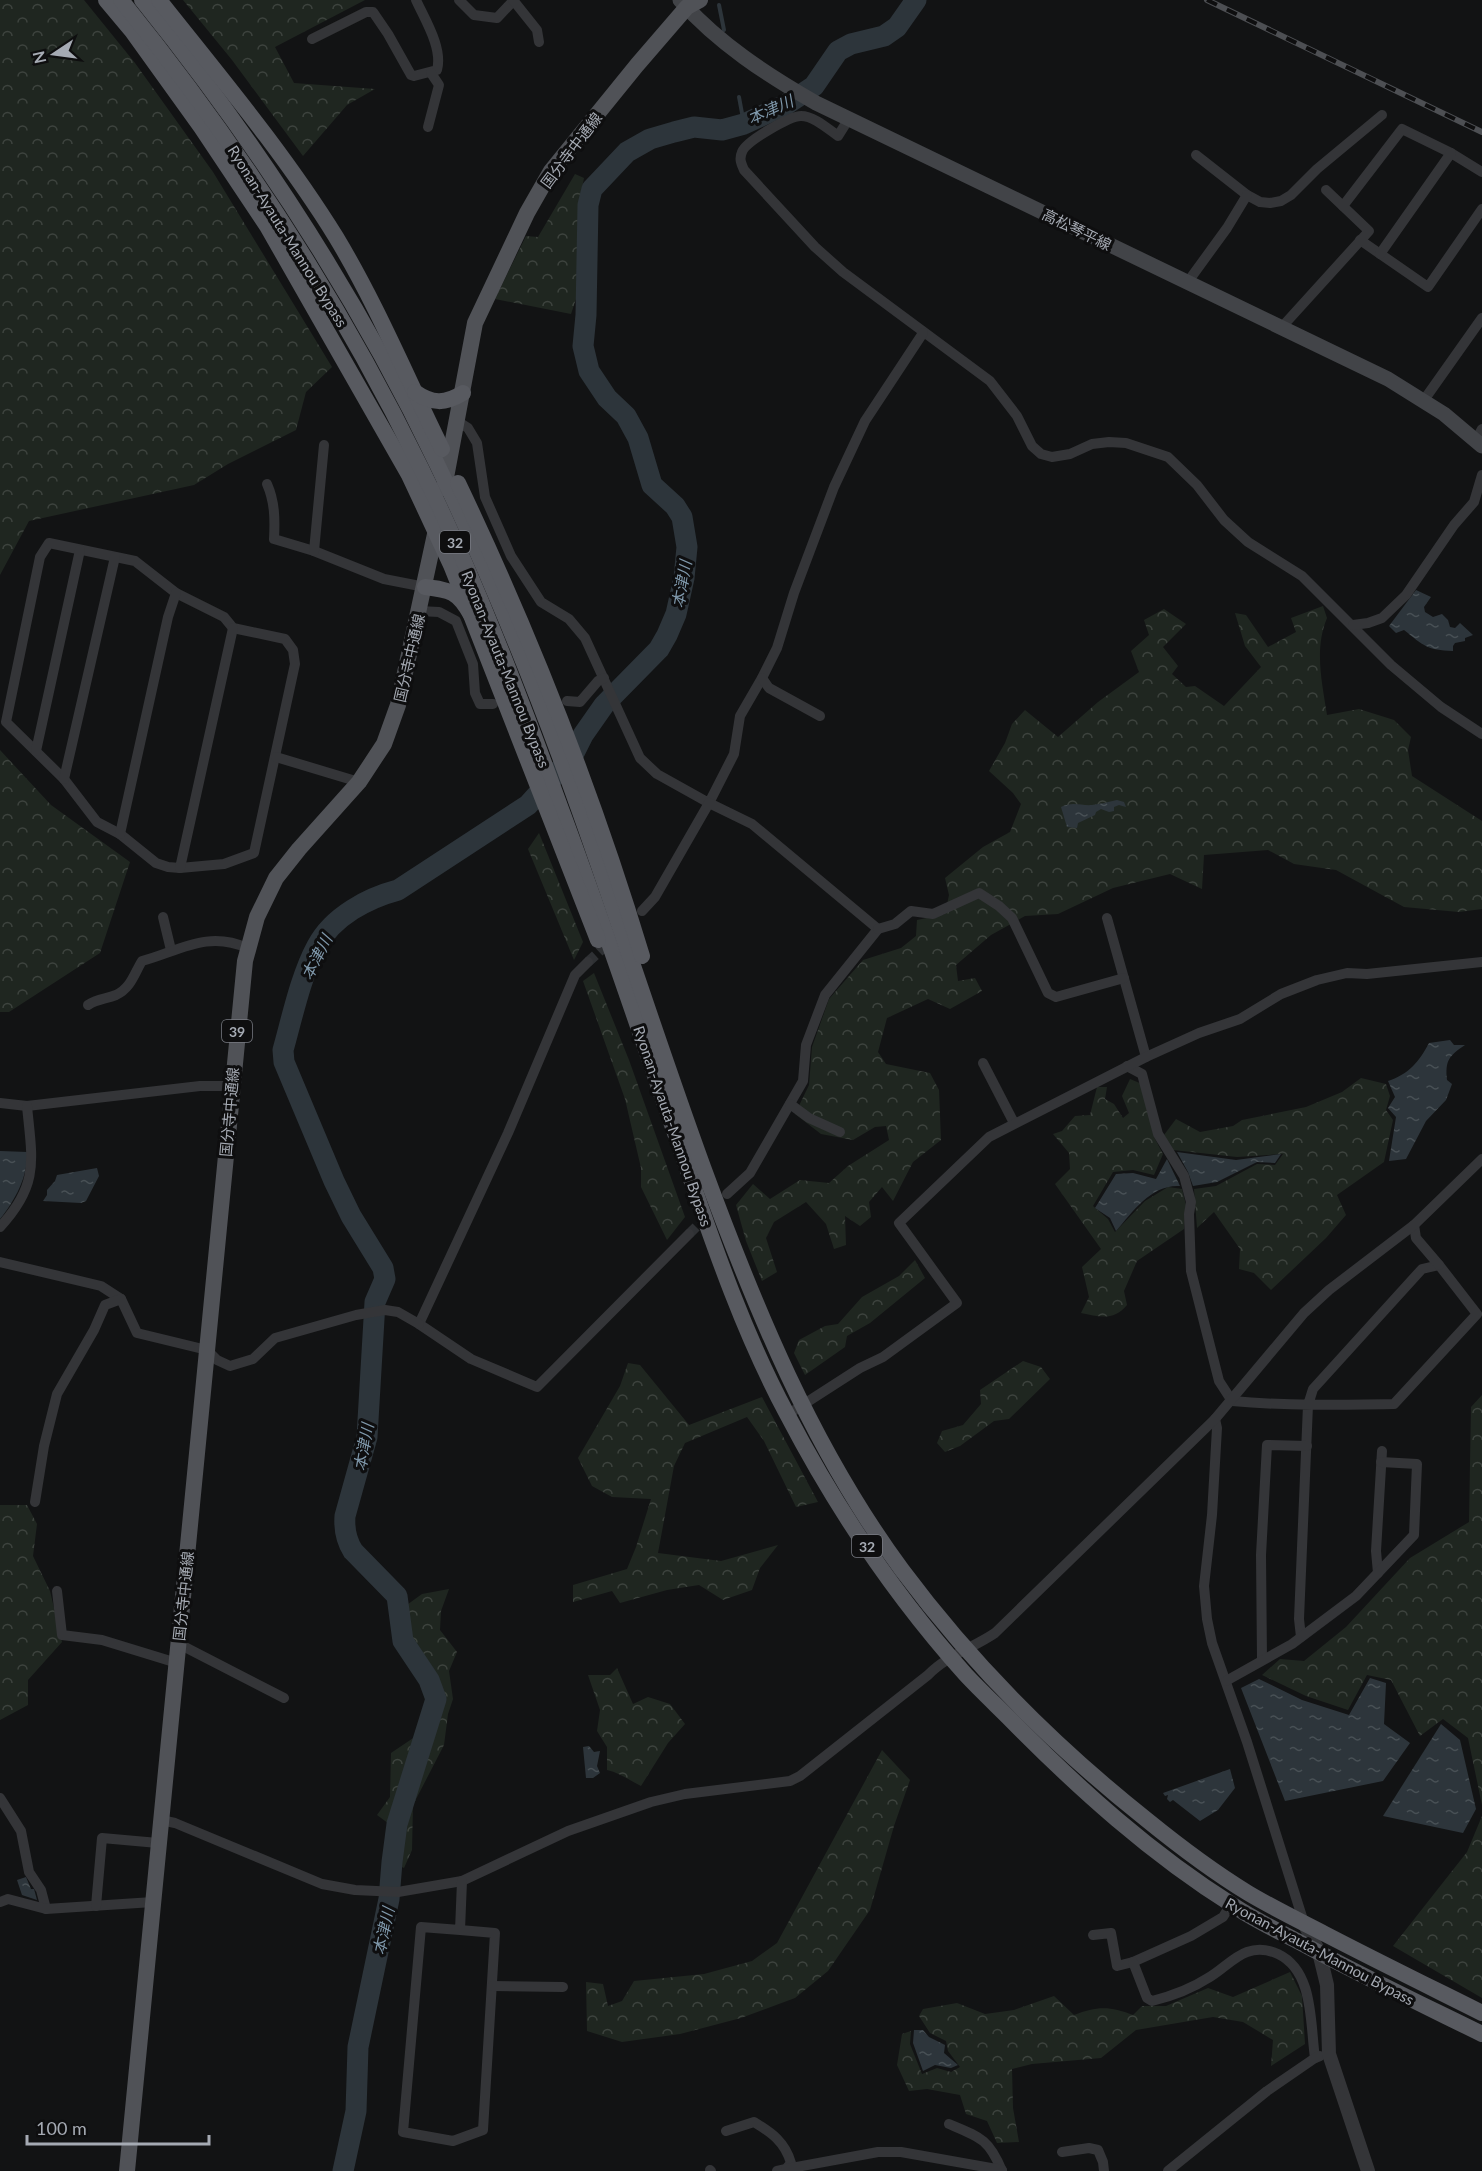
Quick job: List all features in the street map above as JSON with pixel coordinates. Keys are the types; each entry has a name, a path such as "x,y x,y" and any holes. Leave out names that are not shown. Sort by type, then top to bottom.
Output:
{"highway":[{"path":"106,0 132,31 201,127 267,226 382,427 436,530 524,751 556,818"},
{"name":"Ryonan-Ayauta-Mannou Bypass","path":"121,0 166,55 327,278 408,407 459,511 582,798 672,1102"},
{"name":"Ryonan-Ayauta-Mannou Bypass","path":"142,0 180,47 269,170 327,278 422,469 496,638 556,818 771,1342 794,1411 838,1503 889,1578 967,1675 1055,1765 1111,1815 1175,1867 1231,1904 1318,1952 1482,2034"},
{"path":"159,0 282,157 335,236 366,289 493,556 561,720 582,798"},
{"path":"415,392 425,399 440,402 447,402 463,393"},
{"path":"425,587 453,592 464,603 471,615"},
{"name":"Ryonan-Ayauta-Mannou Bypass","path":"794,1411 901,1569 967,1650 1029,1717 1068,1754 1187,1852 1250,1894 1482,2013"}],"main road":[{"name":"国分寺中通線","path":"127,2171 247,948 256,917 276,878 359,782 374,762 392,724 425,587 476,322 527,213 551,171 689,2"},
{"name":"高松琴平線","path":"689,2 722,40 788,87 816,103 1187,283 1335,352 1424,400 1480,438"}],"street":[{"path":"312,39 366,12 373,12 411,75 431,73 437,70 438,53 416,0"},
{"path":"459,0 474,15 498,18 514,0 537,30 539,42"},
{"path":"428,127 439,85 431,73"},
{"path":"1196,155 1247,195 1270,203 1281,201 1291,195 1317,169 1382,115"},
{"path":"848,120 838,136 811,118 793,117 749,142 742,150 740,160 744,170 815,247 843,272 990,381 1017,416 1032,446 1041,454 1052,457 1070,454 1092,444 1109,442 1126,443 1168,457 1197,485 1224,520 1248,542 1302,576 1391,665 1432,700 1482,734"},
{"path":"1343,206 1402,129 1451,153 1482,172"},
{"path":"1380,254 1451,153"},
{"path":"1281,328 1369,231 1326,190"},
{"path":"1187,283 1227,228 1247,195"},
{"path":"1360,240 1428,287 1482,209"},
{"path":"1424,400 1482,318"},
{"path":"642,911 655,897 709,803 734,754 740,716 777,648 794,592 834,487 865,421 923,333"},
{"path":"457,421 468,429 477,443 485,497 511,556 541,602 569,619 585,638 640,758 657,774 752,824 878,929"},
{"path":"314,551 324,445"},
{"path":"1353,625 1382,618 1406,595 1454,525 1474,502 1482,475"},
{"path":"267,484 272,495 274,539 314,551 384,579 425,587"},
{"path":"49,543 115,557 135,561 176,593 224,617 233,628 285,639 293,650 295,664 254,853 224,864 180,868 156,863 120,834 97,822 64,779 6,722 40,556 49,543"},
{"path":"36,751 80,550"},
{"path":"64,779 115,557"},
{"path":"120,834 168,617 176,593"},
{"path":"419,611 439,612 456,621 473,664 475,693 480,704 493,704"},
{"path":"180,868 233,628"},
{"path":"762,678 769,688 820,716"},
{"path":"567,701 580,702 598,681 606,681"},
{"path":"276,757 359,782"},
{"path":"727,1194 750,1173 803,1081 806,1045 825,995 878,929 895,924 911,911 933,914 979,893 1012,918 1048,993 1056,997 1124,978"},
{"path":"163,917 171,950"},
{"path":"1107,918 1146,1057"},
{"path":"88,1005 94,1000 116,995 130,985 142,961 171,950 206,941 233,942 247,948"},
{"path":"794,1411 860,1368 883,1357 957,1303 899,1223 989,1137 1127,1066 1199,1033 1240,1019 1281,994 1317,980 1347,972 1367,974 1482,962"},
{"path":"419,1324 508,1133 575,975 588,963"},
{"path":"983,1063 1014,1123"},
{"path":"1127,1066 1142,1074 1158,1134 1184,1176 1191,1202 1189,1214 1191,1271 1219,1381 1232,1401"},
{"path":"0,1103 27,1106 189,1087 232,1086"},
{"path":"790,1104 809,1118 840,1132"},
{"path":"0,1227 13,1213 27,1188 32,1165 27,1106"},
{"path":"160,1820 175,1823 322,1884 381,1893 398,1892 462,1881 568,1831 651,1802 685,1794 790,1781 800,1776 928,1675 939,1663 994,1634 1215,1419 1304,1313 1329,1290 1414,1225 1482,1159"},
{"path":"1232,1401 1269,1405 1394,1404 1477,1314 1416,1238 1414,1225"},
{"path":"0,1262 101,1286 121,1299 137,1333 207,1350 217,1360 230,1366 253,1359 275,1338 356,1315 385,1310 398,1312 471,1359 537,1387 689,1234"},
{"path":"1301,1637 1299,1619 1308,1405 1313,1389 1422,1269 1439,1265"},
{"path":"35,1502 44,1446 57,1394 94,1330 105,1305 121,1299"},
{"path":"1215,1419 1217,1428 1212,1515 1204,1597 1212,1643 1304,1923 1318,1952 1327,1986 1329,2054 1368,2171"},
{"path":"1262,1660 1261,1555 1267,1445 1307,1446"},
{"path":"1226,1681 1301,1637 1356,1596 1378,1573 1414,1535 1416,1464 1382,1457 1376,1551 1378,1573"},
{"path":"57,1591 62,1635 102,1640 177,1663"},
{"path":"179,1644 284,1698"},
{"path":"0,1798 21,1831 28,1872 41,1890 46,1909"},
{"path":"96,1906 102,1838 158,1844"},
{"path":"460,1930 462,1881"},
{"path":"0,1902 8,1899 46,1909 153,1902"},
{"path":"1092,1935 1111,1933 1117,1966 1133,1962 1191,1936 1223,1917 1231,1904"},
{"path":"421,1927 460,1930 495,1933 483,2130 453,2141 403,2132 421,1927"},
{"path":"1133,1962 1147,1998 1152,2001 1172,1996 1208,1979 1246,1953 1266,1948 1288,1959 1296,1967 1309,2002 1315,2058"},
{"path":"492,1986 563,1987"},
{"path":"1168,2171 1267,2091 1315,2058 1329,2054"},
{"path":"726,2131 754,2122 772,2133 787,2150 790,2163 782,2170"},
{"path":"949,2124 981,2138 993,2151 1002,2170"},
{"path":"1062,2151 1089,2148 1098,2150 1104,2171"},
{"path":"782,2170 878,2152 902,2152 1002,2170"}],"green space":[{"path":"0,0 84,0 135,63 213,172 332,367 306,392 296,430 228,464 194,485 29,521 0,575"},
{"path":"183,0 365,0 275,47 294,83 375,89 347,105 303,156 232,60"},
{"path":"575,174 584,178 578,208 580,287 571,314 495,299 526,236 538,237"},
{"path":"1323,606 1327,618 1321,642 1320,666 1327,715 1359,709 1394,720 1411,737 1408,750 1412,776 1482,821 1482,909 1459,912 1404,907 1336,870 1294,864 1268,850 1204,855 1202,889 1170,874 1113,888 1058,914 1025,916 991,935 956,965 958,981 975,978 982,991 950,1009 928,999 887,1018 878,1052 886,1064 930,1073 939,1090 941,1140 913,1162 893,1201 882,1187 869,1202 871,1217 860,1226 845,1216 846,1245 834,1249 826,1224 806,1202 774,1222 766,1238 777,1272 762,1281 746,1241 736,1205 753,1184 770,1199 800,1180 829,1183 848,1166 889,1140 886,1126 875,1127 853,1140 821,1134 795,1114 809,1085 812,1047 829,999 863,960 901,948 916,936 917,920 945,914 949,895 945,878 983,847 1010,832 1021,804 1013,793 989,771 1005,743 1012,724 1025,710 1058,737 1098,702 1139,672 1131,651 1149,635 1144,620 1164,609 1186,624 1163,647 1178,666 1172,674 1186,687 1195,686 1224,706 1261,667 1245,646 1235,613 1246,615 1268,647 1296,632 1291,618"},
{"path":"0,750 51,805 130,862 100,953 9,1012 0,1012"},
{"path":"539,833 583,942 574,960 528,849"},
{"path":"594,973 629,1060 685,1217 667,1240 641,1187 641,1168 625,1099 583,981"},
{"path":"1361,1078 1386,1084 1390,1096 1386,1110 1393,1120 1384,1162 1337,1195 1346,1215 1326,1238 1271,1290 1254,1273 1239,1269 1240,1249 1214,1212 1197,1228 1194,1189 1216,1186 1257,1164 1275,1165 1283,1154 1237,1157 1173,1150 1164,1135 1176,1119 1200,1132 1233,1126 1242,1120 1306,1107 1342,1092"},
{"path":"1130,1079 1142,1084 1154,1137 1163,1154 1154,1175 1133,1170 1113,1172 1093,1206 1108,1219 1115,1232 1145,1201 1168,1187 1182,1189 1186,1205 1184,1229 1137,1261 1124,1291 1127,1305 1122,1310 1112,1316 1094,1316 1081,1313 1089,1297 1082,1267 1101,1249 1055,1184 1070,1169 1069,1153 1053,1134 1062,1131 1075,1116 1090,1115 1097,1087 1107,1087 1105,1099 1114,1104 1123,1118 1129,1113 1122,1096"},
{"path":"915,1260 925,1278 870,1323 847,1336 845,1347 805,1375 794,1353 799,1340 825,1326 838,1324 862,1297 899,1276"},
{"path":"1023,1361 1041,1367 1050,1379 1009,1419 994,1421 960,1446 945,1452 937,1443 942,1431 963,1425 981,1404 980,1390"},
{"path":"628,1363 640,1365 689,1425 762,1397 818,1502 796,1507 764,1441 747,1417 685,1443 674,1466 658,1553 721,1561 778,1545 760,1568 752,1590 723,1600 699,1585 667,1590 620,1603 612,1591 573,1602 573,1585 627,1569 651,1499 612,1497 592,1486 578,1458 620,1386"},
{"path":"1482,1395 1482,1805 1468,1738 1443,1719 1420,1736 1391,1680 1367,1675 1348,1710 1306,1696 1262,1675 1280,1659 1304,1661 1346,1627 1410,1558 1469,1522 1471,1407"},
{"path":"0,1505 27,1505 37,1524 33,1556 50,1591 62,1642 28,1680 28,1705 0,1720"},
{"path":"449,1589 441,1611 440,1630 457,1652 449,1671 453,1699 448,1714 444,1745 413,1805 412,1850 404,1868 394,1863 400,1832 377,1815 390,1797 391,1753 434,1724 440,1700 433,1680 410,1645 405,1627 404,1607 422,1594"},
{"path":"617,1668 633,1704 648,1697 670,1704 685,1724 668,1743 641,1786 607,1770 607,1747 597,1731 600,1710 588,1675 610,1675"},
{"path":"882,1750 910,1780 870,1910 828,1971 795,1998 741,2018 680,2034 622,2042 587,2031 586,1982 603,1984 608,2006 622,2001 634,1981 704,1974 752,1961 777,1943"},
{"path":"1482,1816 1482,1998 1393,1946 1467,1852"},
{"path":"1290,1972 1302,1996 1305,2044 1271,2066 1273,2040 1243,2022 1213,2017 1136,2030 1101,2058 1032,2064 1012,2069 1013,2108 1019,2142 997,2143 987,2121 966,2114 960,2095 927,2089 909,2091 897,2065 902,2034 911,2031 910,2044 922,2074 937,2068 951,2072 960,2067 948,2051 946,2041 930,2033 919,2016 923,2009 957,2003 985,2014 1014,2010 1054,1996 1074,2015 1104,2008 1133,2015 1142,2006 1166,2006 1208,1988 1233,1997"}],"water":[{"path":"1416,590 1431,597 1424,607 1425,612 1433,617 1442,614 1448,620 1450,627 1455,628 1460,623 1473,635 1465,638 1465,641 1455,643 1453,651 1437,650 1426,646 1404,630 1396,633 1389,626"},
{"path":"1117,800 1124,802 1126,807 1119,805 1114,807 1114,811 1109,812 1101,809 1095,815 1078,823 1077,828 1067,827 1061,807 1073,804 1092,805"},
{"path":"1450,1040 1454,1045 1465,1045 1449,1059 1447,1080 1452,1084 1446,1100 1426,1121 1406,1159 1389,1161 1396,1117 1388,1108 1395,1097 1388,1081 1402,1075 1413,1066 1429,1043"},
{"path":"0,1151 27,1152 27,1161 20,1188 0,1219"},
{"path":"1177,1152 1236,1160 1281,1154 1275,1163 1257,1162 1217,1182 1193,1186"},
{"path":"1167,1159 1180,1186 1161,1189 1152,1194 1136,1207 1116,1231 1110,1218 1095,1208 1116,1174 1133,1173 1156,1179"},
{"path":"97,1168 99,1176 86,1201 81,1203 43,1201 57,1175"},
{"path":"1370,1678 1386,1683 1384,1724 1410,1743 1383,1781 1285,1801 1241,1688 1259,1679 1302,1700 1349,1715"},
{"path":"1441,1724 1460,1740 1476,1809 1463,1833 1383,1816"},
{"path":"589,1746 594,1752 600,1751 597,1766 600,1773 593,1778 586,1778 583,1747"},
{"path":"1230,1769 1235,1788 1218,1810 1200,1821 1173,1800 1170,1802 1167,1799 1168,1795 1165,1796 1163,1793"},
{"path":"26,1877 31,1889 34,1889 37,1900 22,1895 17,1880"},
{"path":"914,2030 923,2030 929,2037 945,2045 944,2053 958,2065 951,2068 935,2065 923,2071 913,2043"}],"waterway":[{"name":"本津川","path":"343,2171 356,2111 358,2047 389,1899 397,1824 436,1699 429,1680 403,1641 397,1596 353,1551 346,1534 345,1516 367,1437 375,1302 385,1279 383,1268 351,1216 334,1181 284,1062 283,1050 297,997 311,957 332,926 363,903 398,890 528,805 573,755 583,735 604,705 659,649 676,614 684,578 687,547 682,517 675,506 652,485 638,438 626,416 607,398 589,371 583,346 586,315 588,205 592,189 627,152 650,139 694,127 722,130 744,124 787,104 814,86 838,51 851,44 884,36 897,27 916,0"},
{"path":"719,5 724,30"},
{"path":"739,97 744,124"}],"tunnel":[{"path":"588,962 612,940"},
{"path":"689,1234 708,1215"}],"railway":[{"path":"1207,0 1482,132"}]}
